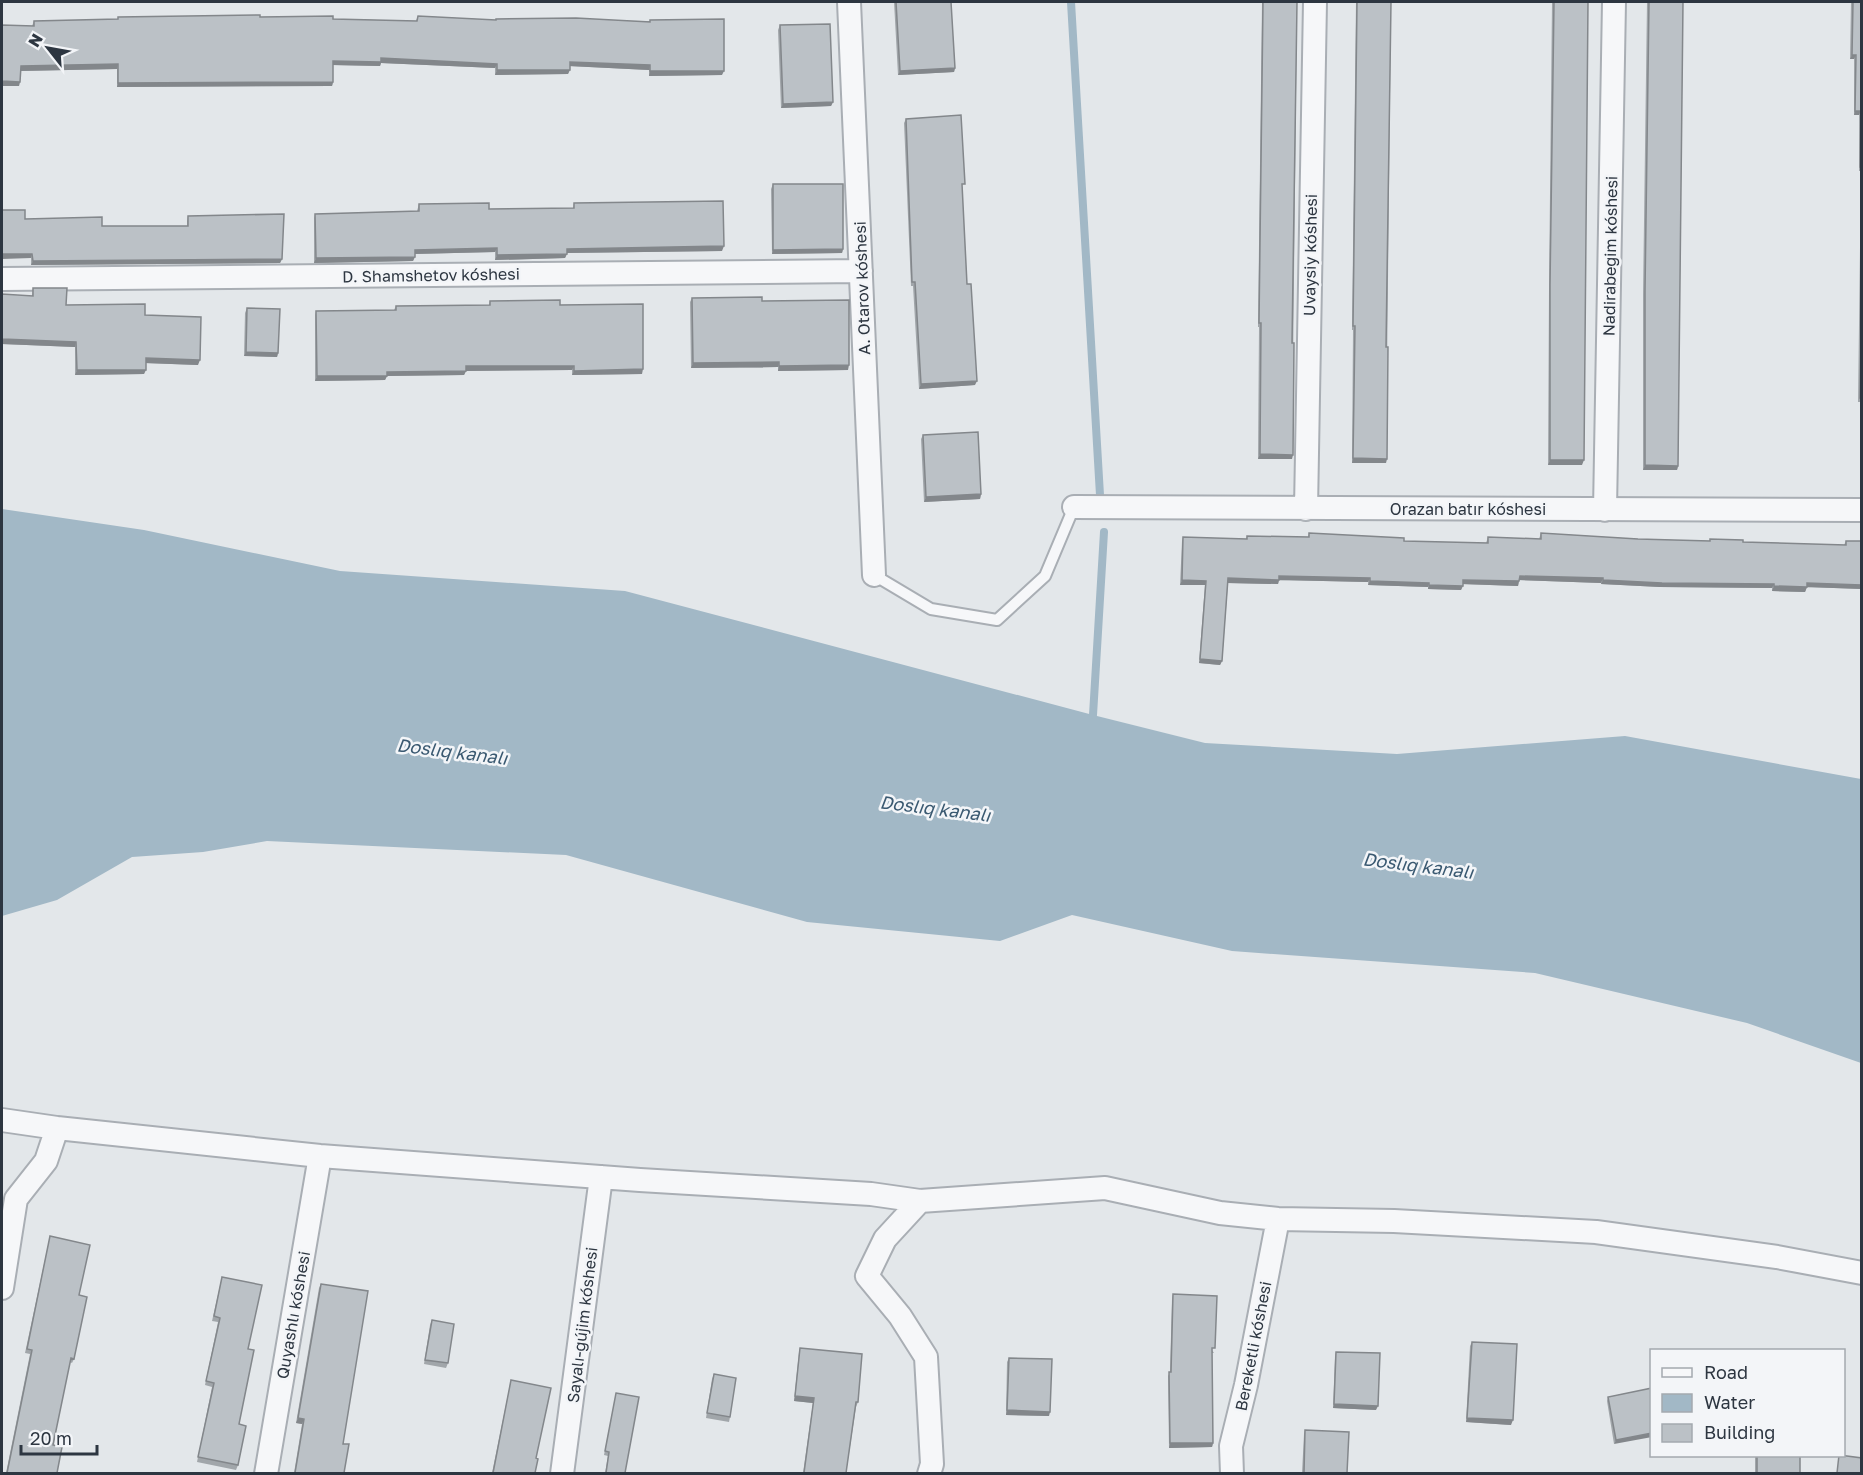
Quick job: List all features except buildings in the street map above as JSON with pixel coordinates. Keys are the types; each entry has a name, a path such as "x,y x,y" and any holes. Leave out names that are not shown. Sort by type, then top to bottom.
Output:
{"street":[{"name":"A. Otarov kóshesi","path":"849,2 874,574"},
{"name":"Uvaysiy kóshesi","path":"1305,509 1315,2"},
{"name":"Nadirabegim kóshesi","path":"1605,510 1614,2"},
{"name":"D. Shamshetov kóshesi","path":"2,279 861,271"},
{"name":"Orazan batır kóshesi","path":"1074,507 1862,510"},
{"path":"2,1120 320,1156 601,1178 871,1194 920,1201 1105,1188 1220,1213 1278,1218 1394,1221 1596,1232 1777,1257 1862,1273"},
{"path":"2,1288 16,1199 46,1161 57,1128"},
{"name":"Quyashlı kóshesi","path":"266,1473 320,1156"},
{"name":"Sayalı-gújim kóshesi","path":"562,1473 601,1178"},
{"path":"920,1201 885,1239 867,1276 900,1316 926,1357 932,1464 929,1473"},
{"name":"Bereketli kóshesi","path":"1232,1473 1231,1446 1246,1385 1278,1218"}],"lane":[{"path":"874,574 931,609 997,620 1045,576 1074,507"}],"water":[{"name":"Doslıq kanalı","path":"2,509 144,530 340,571 625,591 1205,743 1397,754 1625,736 1861,779 1861,1063 1747,1023 1535,973 1232,951 1072,915 1000,941 807,922 566,855 267,841 203,852 132,857 57,900 2,916"}],"waterway":[{"path":"1071,2 1100,495"},
{"path":"1093,715 1104,532"}]}
